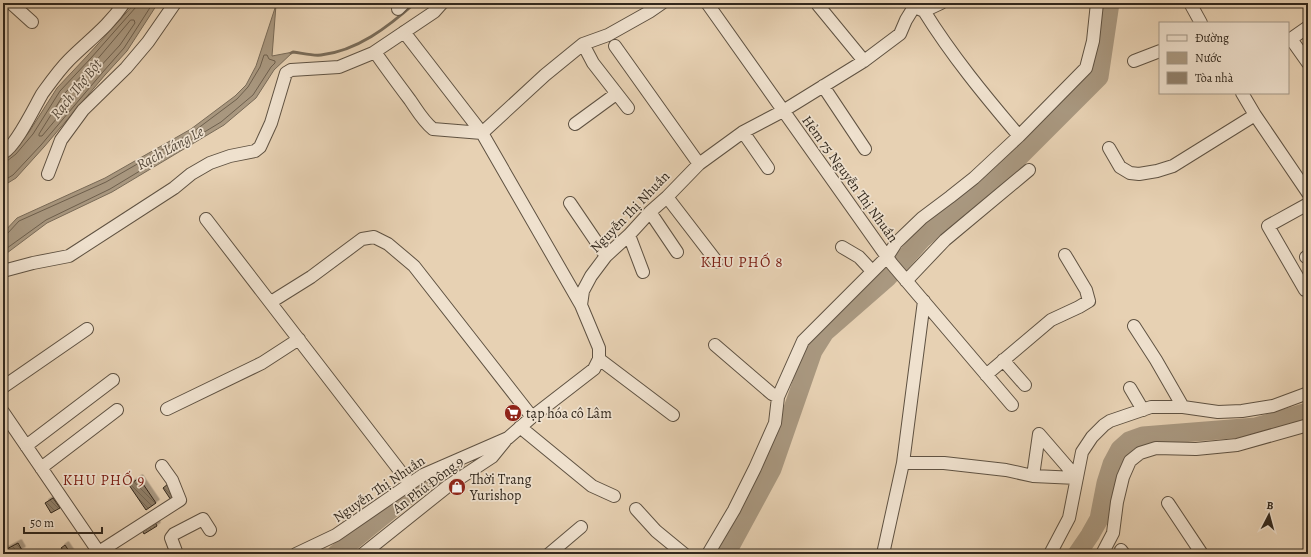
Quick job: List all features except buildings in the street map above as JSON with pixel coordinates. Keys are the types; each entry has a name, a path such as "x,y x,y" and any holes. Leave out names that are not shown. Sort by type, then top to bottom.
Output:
{"street":[{"path":"11,3 32,22"},
{"path":"3,153 13,144 43,93 55,77 68,61 112,20 124,3"},
{"path":"48,174 61,140 83,110 126,68 148,42 175,3"},
{"path":"3,270 69,256 174,188 191,174 210,163 230,156 255,151 260,147 266,136 286,73 291,70 339,67 375,52 434,12 442,3"},
{"path":"375,52 427,124 433,129 482,133 545,75 583,44 608,35 650,12 662,3"},
{"name":"Hẻm 75 Nguyễn Thị Nhuần","path":"707,3 889,260 1012,405"},
{"path":"941,3 917,7 942,38 966,72 1019,136"},
{"path":"708,554 734,510 756,468 775,423 778,398 803,340 872,271 889,260 896,243 922,218 974,178 1019,136 1086,68 1093,41 1097,3"},
{"path":"1190,3 1201,22"},
{"path":"818,5 864,61"},
{"name":"Nguyễn Thị Nhuần","path":"581,304 583,291 591,276 606,256 629,235 699,164 743,132 783,111 864,61 900,34 906,20 917,7"},
{"path":"1308,27 1290,40 1308,63"},
{"path":"404,32 482,133 581,304 599,348 599,359 673,415"},
{"path":"583,44 594,63 628,108"},
{"path":"615,46 699,164"},
{"path":"1134,61 1159,51"},
{"path":"823,86 865,149"},
{"path":"575,124 616,94"},
{"path":"1243,94 1255,115 1308,193"},
{"path":"1109,148 1120,167 1130,173 1139,174 1158,171 1173,166 1255,115"},
{"path":"743,132 768,168"},
{"path":"904,279 945,240 1029,170"},
{"path":"667,197 717,262"},
{"path":"570,203 606,256"},
{"path":"1305,290 1268,226 1308,204"},
{"path":"650,212 677,252"},
{"path":"206,219 410,484"},
{"path":"629,235 643,272"},
{"path":"271,302 311,278 362,239 374,237 388,244 414,266 532,416"},
{"path":"842,247 859,257 872,271"},
{"path":"986,375 1051,320 1089,301 1086,290 1065,255"},
{"path":"883,554 903,463 924,301"},
{"path":"1134,326 1156,360 1183,407"},
{"path":"3,387 87,329"},
{"path":"167,409 262,363 299,340"},
{"path":"715,345 778,398"},
{"name":"Nguyễn Thị Nhuần","path":"296,554 336,535 423,475 508,438 532,416 594,369 599,359"},
{"path":"1003,360 1025,385"},
{"path":"26,446 113,380"},
{"path":"1130,388 1143,410"},
{"path":"1050,554 1069,518 1082,452 1092,437 1110,420 1151,407 1183,407 1218,412 1242,411 1273,406 1308,393"},
{"path":"41,468 117,410"},
{"path":"3,412 99,553 180,500 172,480 162,466"},
{"path":"1102,554 1113,533 1117,502 1123,477 1130,461 1140,453 1156,448 1196,449 1236,445 1308,425"},
{"path":"520,427 592,486 614,496"},
{"path":"1033,476 1039,434 1076,478"},
{"name":"An Phú Đông 9","path":"363,554 448,486 492,457 508,438"},
{"path":"903,463 944,463 1006,470 1033,476 1076,478"},
{"path":"1168,503 1202,554"},
{"path":"636,509 656,531 684,554"},
{"path":"177,554 171,540 174,534 203,519 210,530"},
{"path":"549,554 581,527"}],"water":[{"name":"Rạch Thợ Bột","path":"135,3 158,3 127,51 16,178 3,186 3,159 13,152 29,132 57,88"},
{"name":"Rạch Láng Le","path":"276,5 272,56 293,52 274,70 256,98 224,125 112,192 47,223 3,256 3,233 17,218 105,178 191,129 235,96 246,85 256,66"}],"waterway":[{"path":"291,53 321,55 347,49 383,29 415,3"},
{"path":"726,554 772,469 813,351 825,332 888,277 922,239 1014,162 1099,77 1110,3"},
{"path":"1077,554 1099,519 1106,483 1112,464 1120,449 1129,441 1143,436 1256,427 1308,412"},
{"path":"336,554 427,480 455,466"}],"place":[{"name":"tạp hóa cô Lâm","path":"513,413"},
{"name":"Thời Trang Yurishop","path":"457,487"}],"district":[{"name":"KHU PHỐ 8","path":"742,262"},
{"name":"KHU PHỐ 9","path":"104,480"}]}
